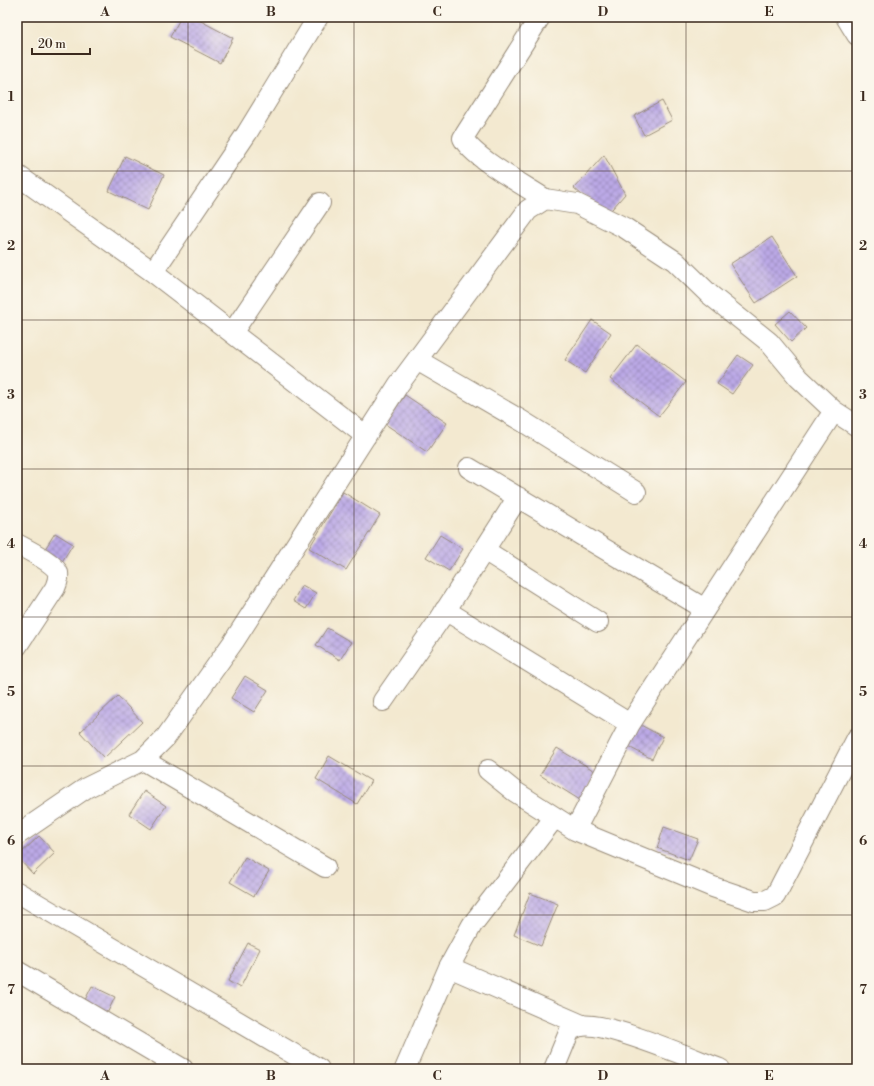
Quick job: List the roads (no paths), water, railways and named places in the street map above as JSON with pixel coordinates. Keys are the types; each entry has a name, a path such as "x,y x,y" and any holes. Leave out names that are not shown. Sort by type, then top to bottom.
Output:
{"street":[{"path":"153,272 247,132 318,17"},
{"path":"540,17 463,138 467,146 479,156 545,199 577,204 625,228 675,261 709,294 769,342 799,378 834,411 857,426"},
{"path":"846,17 857,35"},
{"path":"17,175 153,272 274,367 366,436"},
{"path":"21,827 86,788 143,760 166,737 234,641 366,436 417,360 528,210 545,199"},
{"path":"232,333 320,203"},
{"path":"417,360 522,421 636,492"},
{"path":"575,830 630,724 834,411"},
{"path":"469,468 705,609"},
{"path":"382,701 446,610 518,497"},
{"path":"17,544 50,564 56,570 58,579 55,588 17,646"},
{"path":"484,550 598,622"},
{"path":"446,610 630,724"},
{"path":"488,770 514,791 575,830 713,887 754,901 765,900 775,896 857,738"},
{"path":"143,760 325,867"},
{"path":"405,1069 450,968 472,925 555,817"},
{"path":"17,892 320,1069"},
{"path":"450,968 582,1025 622,1032 720,1069"},
{"path":"17,971 183,1069"},
{"path":"554,1069 570,1030 582,1025"}]}
